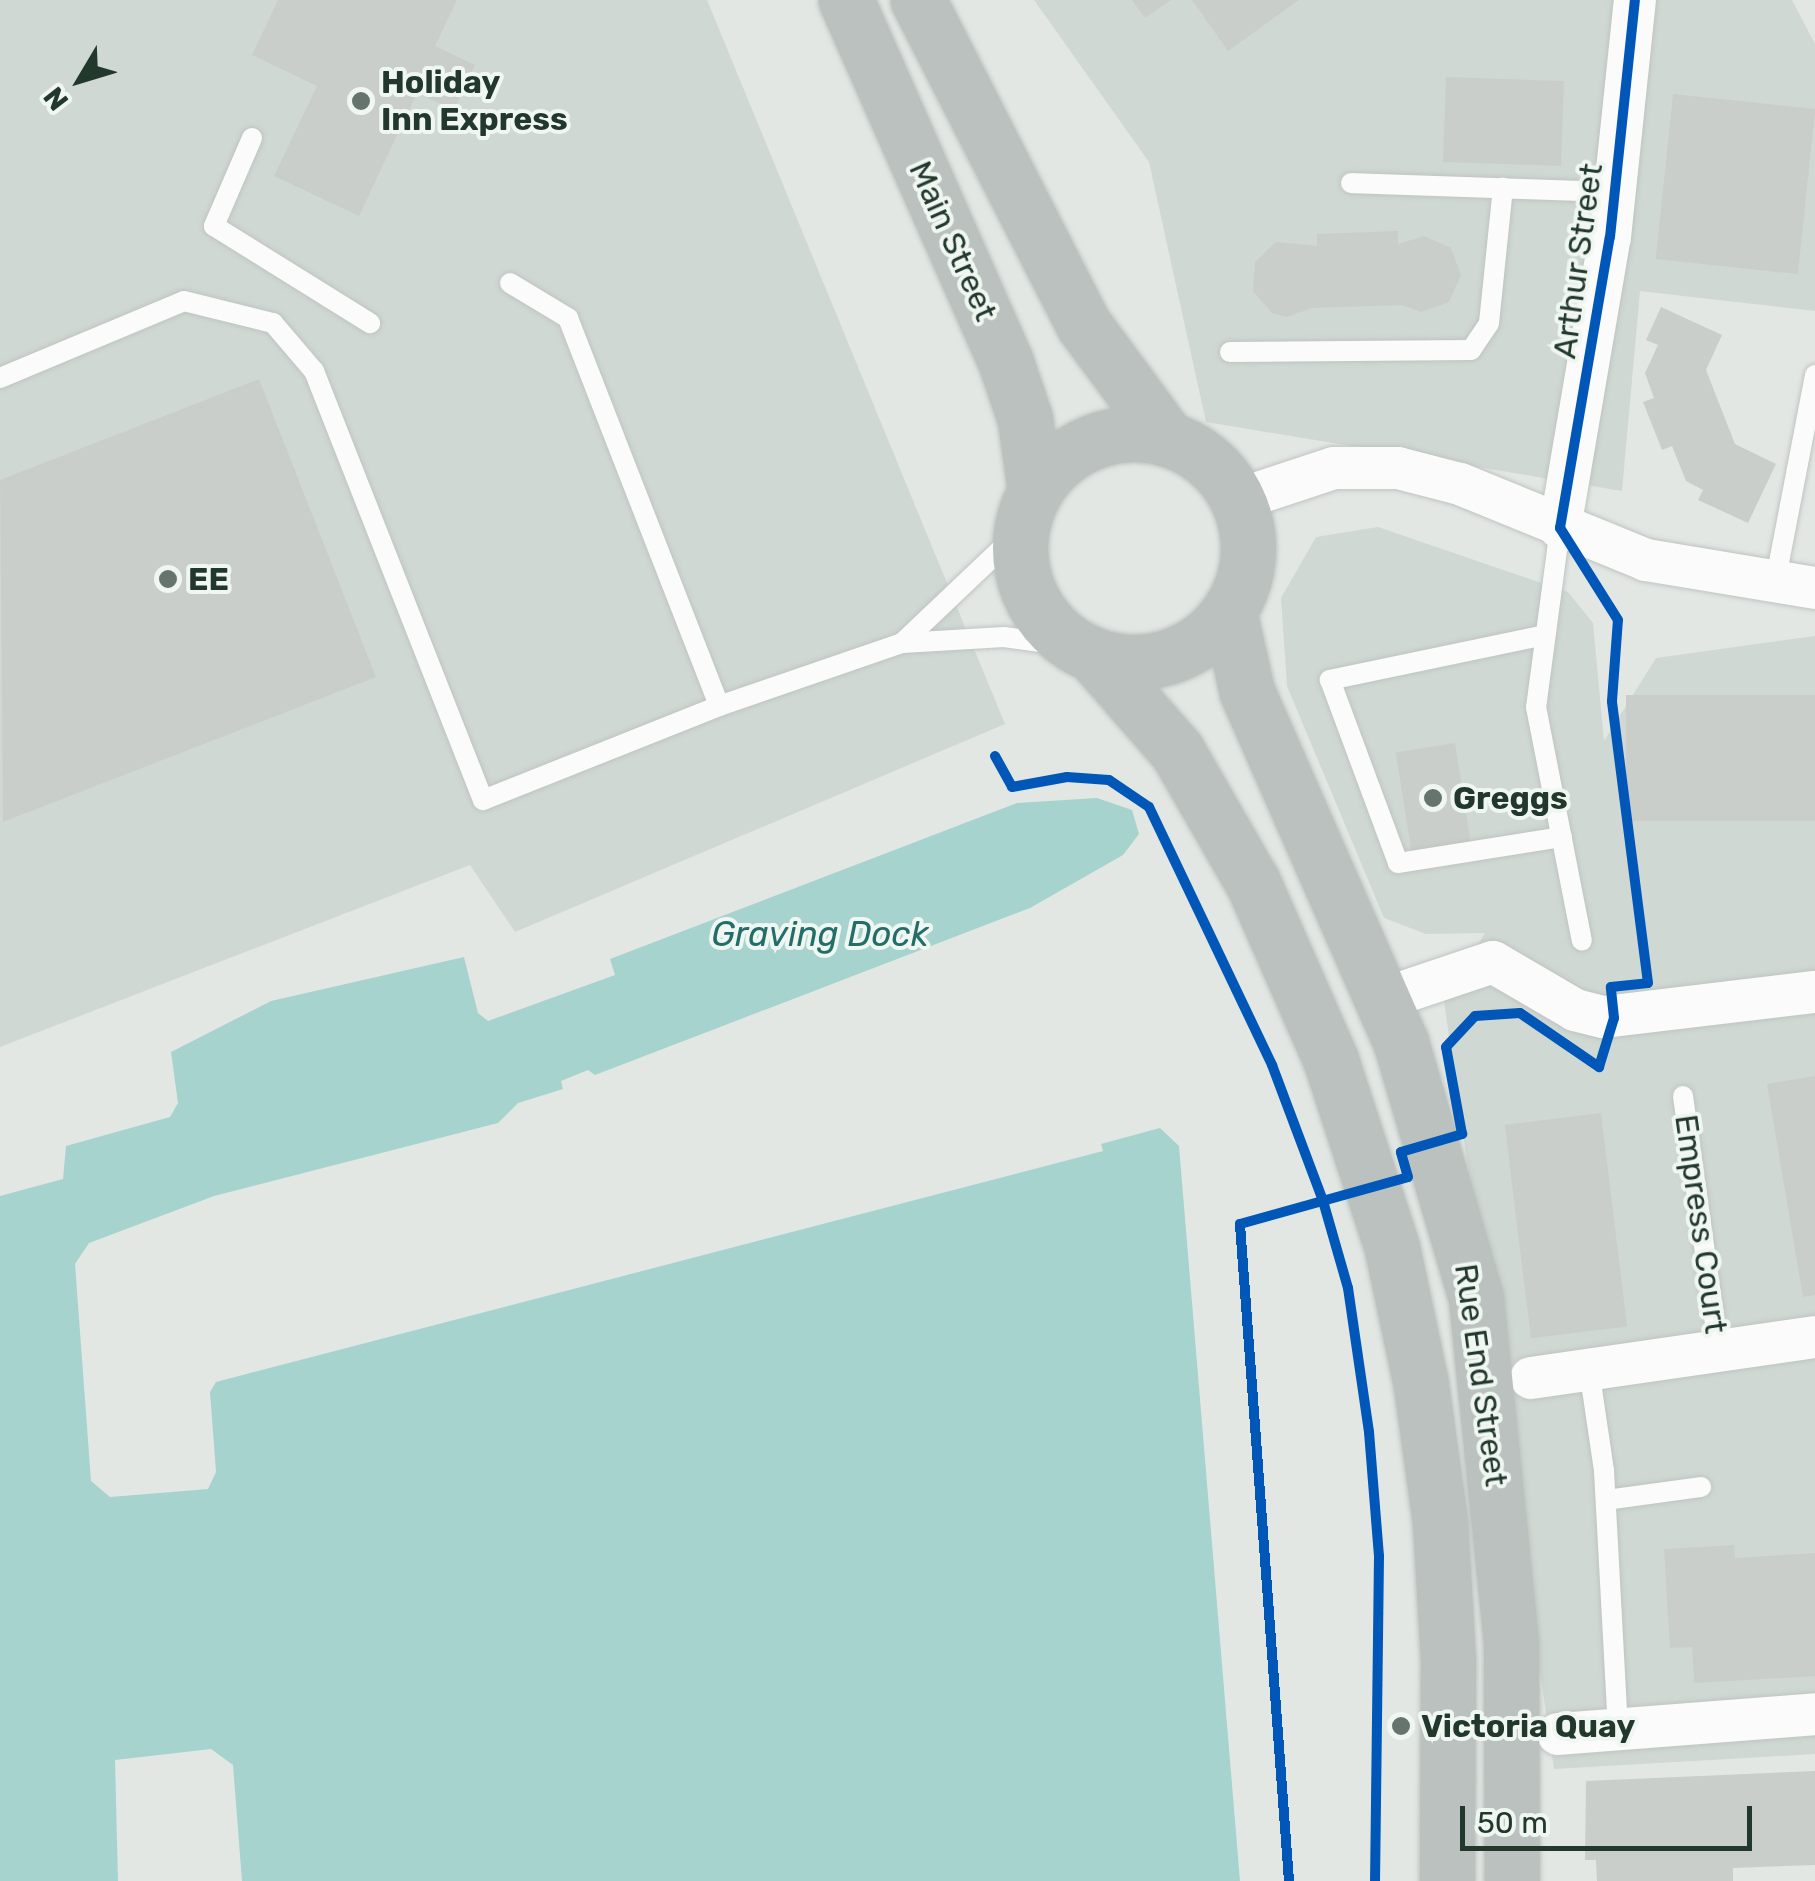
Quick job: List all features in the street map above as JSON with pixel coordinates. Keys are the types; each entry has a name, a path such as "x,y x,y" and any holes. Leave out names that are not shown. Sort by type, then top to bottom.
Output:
{"highway":[{"name":"Main Street","path":"846,0 1018,393 1028,511"},
{"path":"918,0 1082,324 1167,438"},
{"path":"1124,434 1167,438 1204,458 1237,500 1248,551 1229,612 1200,642 1160,660 1086,651 1056,633 1030,597 1028,511 1083,445 1124,434"},
{"name":"Rue End Street","path":"1229,612 1248,692 1383,999 1434,1143 1482,1333 1511,1644 1512,1881"},
{"name":"Rue End Street","path":"1086,651 1177,751 1253,882 1331,1061 1392,1248 1422,1386 1440,1522 1448,1660 1448,1881"}],"street":[{"name":"Arthur Street","path":"1560,528 1615,192 1634,0"},
{"path":"1237,500 1308,474 1375,466 1460,484 1646,560 1795,586"},
{"path":"1383,999 1493,962 1575,1010 1604,1017 1815,992"},
{"path":"1531,1378 1815,1337"},
{"path":"1558,1734 1815,1714"}],"lane":[{"path":"252,138 214,226 370,323"},
{"path":"1350,183 1615,192"},
{"path":"1230,352 1471,350 1489,323 1503,188"},
{"path":"510,283 568,318 719,706"},
{"path":"0,378 184,301 274,323 314,371 483,800 719,706 902,644 1004,637 1086,651"},
{"path":"1795,586 1815,374"},
{"path":"902,644 1028,511"},
{"path":"1560,528 1536,707 1582,942"},
{"path":"1545,635 1330,680 1398,863 1562,837"},
{"name":"Empress Court","path":"1683,1096 1719,1351"},
{"path":"1589,1370 1606,1500 1618,1729"},
{"path":"1606,1500 1700,1488"}],"shaded area":[{"path":"0,0 707,0 1005,724 515,932 470,865 0,1047"},
{"path":"1034,0 1792,0 1815,44 1815,311 1640,291 1622,491 1206,422 1149,162"},
{"path":"1378,527 1568,592 1593,623 1604,741 1656,658 1815,636 1815,1754 1554,1769 1444,1001 1485,933 1426,934 1384,918 1287,686 1281,598 1316,537"}],"water":[{"name":"Graving Dock","path":"1097,798 1132,810 1139,834 1123,855 1030,908 595,1075 588,1070 561,1081 563,1089 518,1103 498,1123 214,1196 89,1243 75,1264 91,1481 110,1497 208,1489 216,1472 210,1392 216,1382 1103,1151 1101,1144 1160,1128 1179,1146 1240,1881 242,1881 233,1765 211,1749 115,1760 118,1881 0,1881 0,1196 63,1179 66,1146 170,1117 178,1103 171,1052 271,1001 464,957 478,1013 488,1021 615,975 610,959 1017,803"}],"building":[{"name":"Holiday Inn Express","path":"278,0 457,0 435,46 475,65 454,110 417,93 359,216 274,176 317,86 252,55"},
{"path":"1132,0 1171,0 1145,18"},
{"path":"1192,0 1299,0 1228,51"},
{"path":"1446,77 1564,81 1561,166 1443,162"},
{"path":"1673,94 1815,109 1798,274 1656,259"},
{"path":"1398,231 1398,244 1424,236 1451,248 1461,275 1449,302 1421,312 1402,305 1312,308 1287,317 1272,313 1253,291 1255,262 1276,242 1317,246 1317,234"},
{"path":"1661,307 1722,335 1706,370 1735,444 1776,464 1748,523 1698,500 1703,490 1686,481 1672,446 1662,450 1643,402 1654,398 1645,373 1658,345 1646,340"},
{"name":"EE","path":"259,379 376,677 3,822 0,480"},
{"path":"1626,695 1815,695 1815,821 1626,821"},
{"name":"Greggs","path":"1455,743 1471,843 1412,852 1396,752"},
{"path":"1815,1076 1815,1295 1803,1297 1767,1084"},
{"path":"1601,1113 1627,1326 1531,1338 1505,1125"},
{"path":"1734,1545 1735,1558 1815,1553 1815,1676 1694,1683 1692,1647 1670,1648 1664,1549"},
{"path":"1815,1771 1815,1865 1733,1868 1733,1881 1597,1881 1596,1860 1585,1860 1586,1781"}],"cycle path":[{"path":"1289,1881 1240,1224 1408,1177 1401,1152 1462,1134 1446,1047 1475,1016 1520,1013 1599,1067 1614,1018 1611,987 1648,983 1612,701 1618,620 1560,528 1610,237 1635,0"},
{"path":"995,756 1012,787 1067,777 1109,780 1149,807 1272,1065 1323,1201 1348,1288 1369,1432 1379,1556 1375,1881"}],"place":[{"name":"Holiday Inn Express","path":"361,101"},
{"name":"EE","path":"168,579"},
{"name":"Greggs","path":"1433,798"},
{"name":"Victoria Quay","path":"1401,1726"}]}
